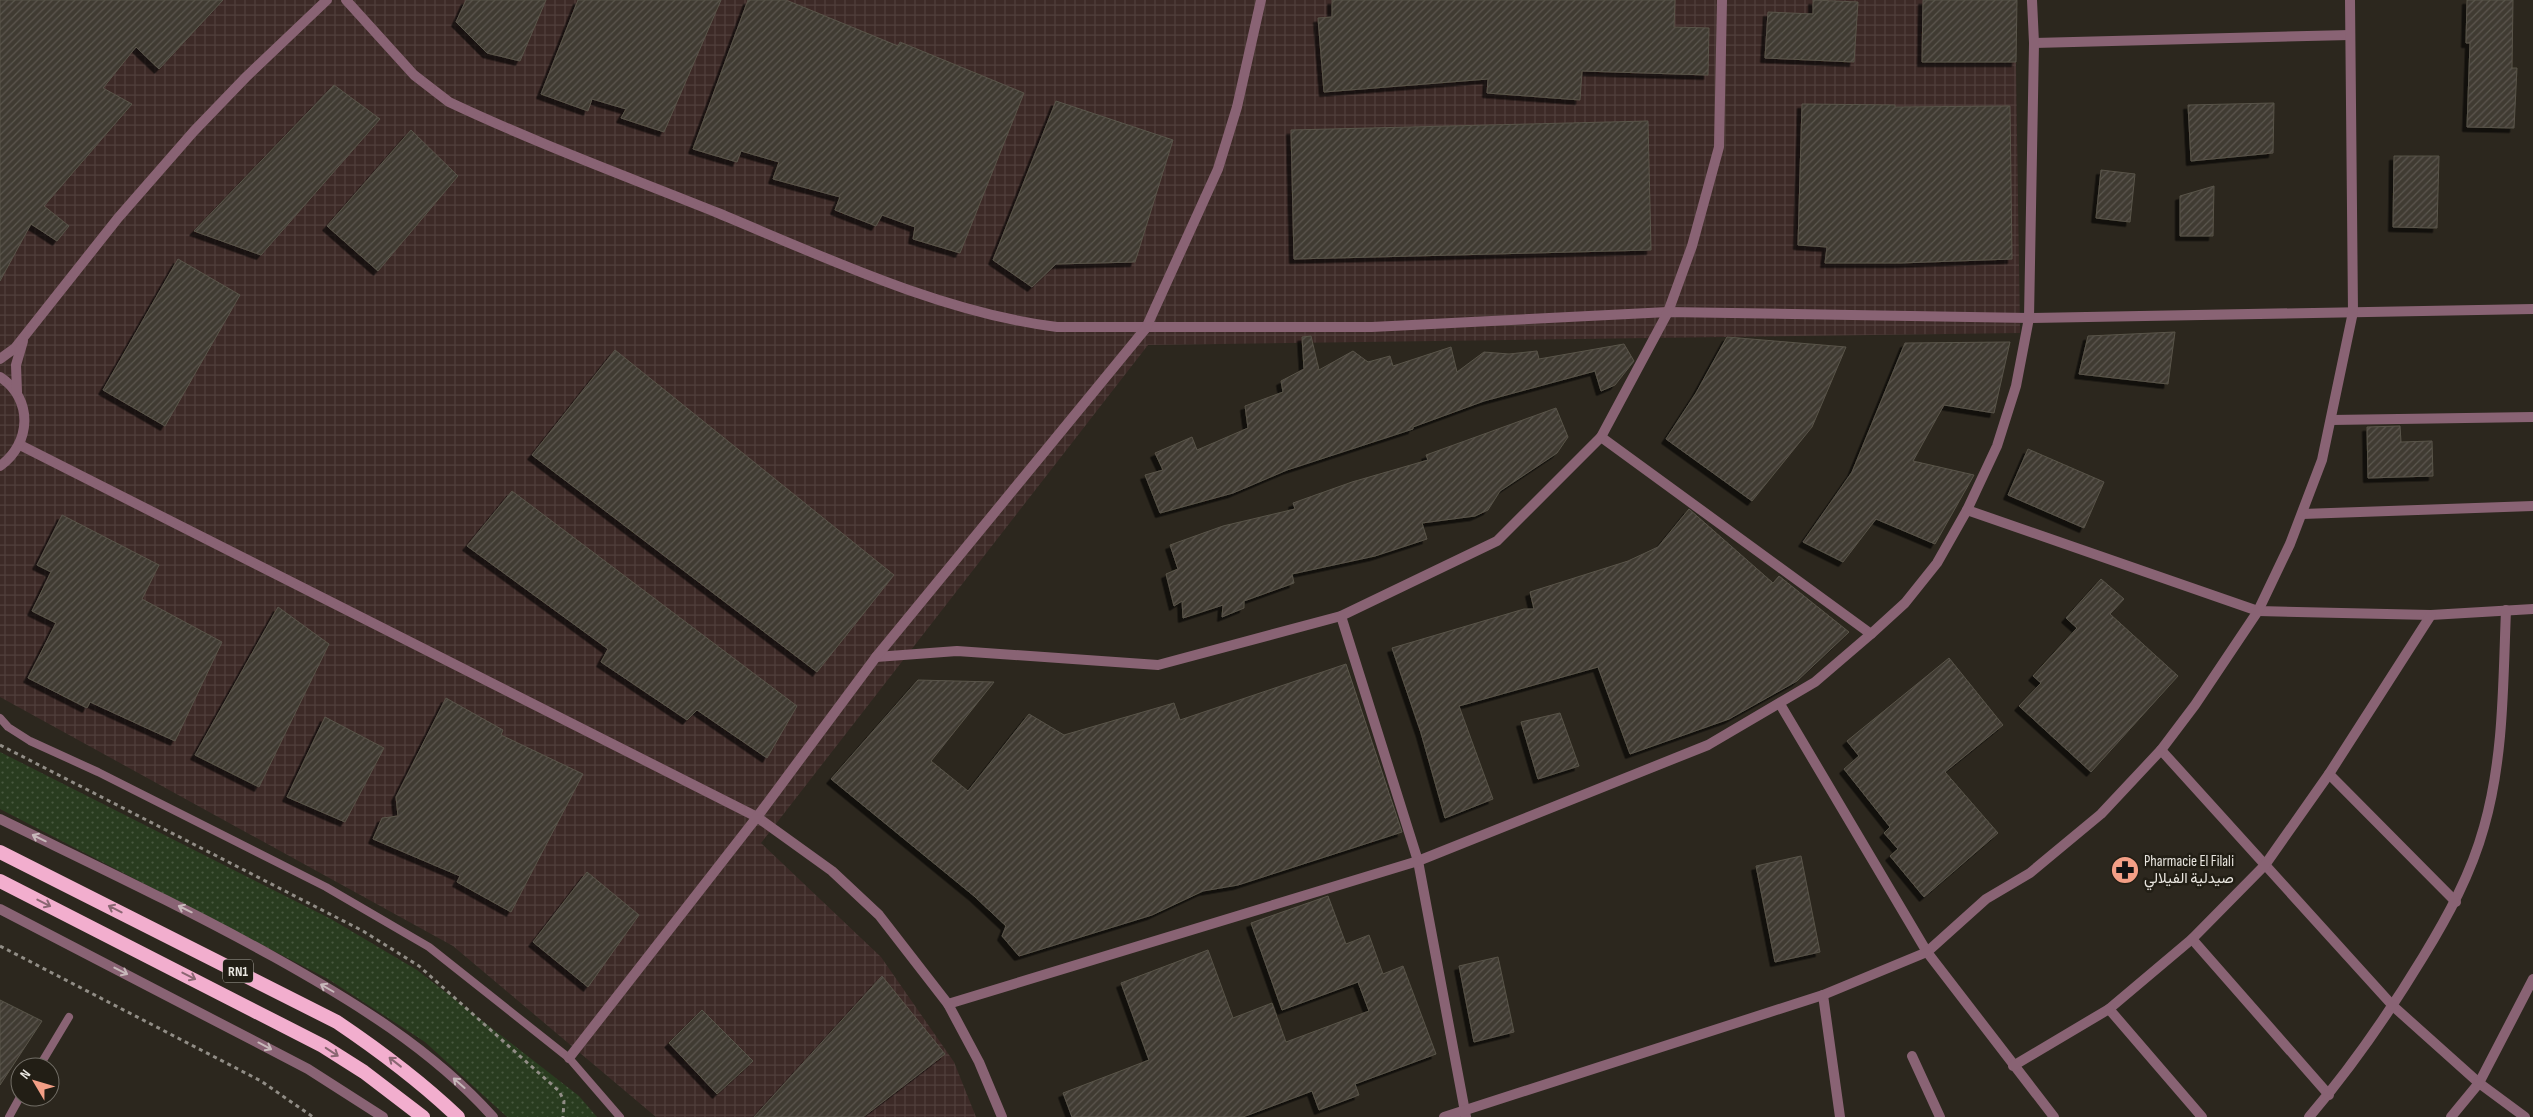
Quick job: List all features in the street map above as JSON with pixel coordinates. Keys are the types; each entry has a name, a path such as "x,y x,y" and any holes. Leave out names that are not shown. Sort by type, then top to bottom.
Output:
{"highway":[{"name":"RN1","path":"0,852 336,1022 420,1082 458,1117"},
{"name":"RN1","path":"0,881 305,1036 364,1072 423,1117"}],"street":[{"path":"0,359 15,348 118,218 194,131 247,76 327,0"},
{"path":"346,0 414,75 449,102 480,117 854,270 964,308 1015,322 1057,327 1372,327 1668,312 2029,318 2533,309"},
{"path":"569,1058 757,817 876,657 1146,328 1218,169 1237,107 1261,0"},
{"path":"876,657 957,651 1158,665 1341,616 1497,541 1601,438 1668,312 1692,246 1719,147 1722,0"},
{"path":"948,1004 1418,860 1708,746 1815,682 1905,603 1937,563 1967,510 1997,446 2016,386 2029,318 2034,43 2032,0"},
{"path":"1444,1117 1466,1114 1823,996 1926,952 1986,900 2030,873 2101,814 2161,750 2195,705 2258,611 2290,544 2322,460 2354,312 2350,0"},
{"path":"2034,43 2350,35"},
{"path":"18,396 16,365 25,335"},
{"path":"0,377 13,388 25,416 25,431 20,446 10,459 0,466"},
{"path":"2331,420 2533,417"},
{"path":"1601,438 1870,634"},
{"path":"20,446 757,817 832,871 879,915 948,1004 978,1062 1002,1117"},
{"path":"2302,514 2533,506"},
{"path":"1967,510 2258,611 2430,615 2533,609"},
{"path":"2309,1117 2329,1094 2394,1006 2456,902 2484,828 2501,733 2506,610"},
{"path":"2013,1066 2109,1009 2192,939 2265,865 2328,774 2430,615"},
{"path":"1341,616 1418,860 1466,1114"},
{"path":"1780,704 1926,952 2054,1117"},
{"path":"2161,750 2394,1006 2479,1083 2525,1117"},
{"path":"2328,774 2456,902"},
{"path":"0,819 206,919 350,1001 435,1062 475,1097 493,1117"},
{"path":"0,909 300,1064 383,1117"},
{"path":"2192,939 2329,1094"},
{"path":"2451,1117 2479,1083 2533,979"},
{"path":"1823,996 1840,1117"},
{"path":"2109,1009 2202,1117"},
{"path":"1912,1056 1940,1117"}],"lane":[{"path":"0,718 8,727 30,741 98,772 326,887 429,946 569,1058 620,1117"},
{"path":"45,1057 69,1017"}],"path":[{"path":"0,745 363,931 419,966 559,1091 564,1102 564,1117"},
{"path":"0,946 261,1081 313,1117"}],"shaded area":[{"path":"0,0 2015,0 2020,333 1148,345 761,843 881,957 954,1062 976,1117 656,1117 453,946 0,697"}],"green space":[{"path":"0,752 331,919 417,970 579,1096 597,1117 507,1117 425,1042 328,979 0,809"}],"building":[{"path":"0,0 223,0 159,69 136,47 103,88 132,104 44,206 69,226 57,241 31,224 0,281"},
{"path":"466,0 546,0 520,61 487,53 456,22"},
{"path":"578,0 721,0 664,132 621,118 626,109 592,99 588,111 541,94"},
{"path":"748,0 786,0 898,46 900,42 1024,93 960,253 913,239 915,227 882,215 876,226 835,210 840,197 773,179 779,162 741,151 737,162 693,149"},
{"path":"1332,0 1675,0 1674,27 1709,28 1708,75 1582,71 1580,100 1487,93 1488,79 1324,92 1318,18 1332,17"},
{"path":"1813,0 1858,2 1854,62 1765,58 1768,12 1813,14"},
{"path":"1923,0 2017,0 2016,62 1922,62"},
{"path":"2467,0 2513,0 2512,68 2517,68 2514,128 2467,127 2470,43 2466,43"},
{"path":"334,85 380,119 261,255 194,231"},
{"path":"1056,101 1173,140 1135,262 1056,264 1032,287 993,260"},
{"path":"2274,103 2273,153 2191,161 2188,105"},
{"path":"1802,104 1895,105 1895,107 2010,106 2012,259 1900,263 1825,263 1827,247 1798,245"},
{"path":"1648,121 1651,250 1294,259 1291,130"},
{"path":"411,130 458,176 378,271 327,226"},
{"path":"2394,156 2439,156 2437,228 2393,227"},
{"path":"2101,170 2135,174 2130,222 2096,218"},
{"path":"2214,186 2213,236 2180,236 2180,196"},
{"path":"178,259 240,295 165,426 103,390"},
{"path":"2175,332 2168,384 2079,374 2088,336"},
{"path":"1311,336 1319,370 1353,351 1368,362 1390,356 1393,366 1451,347 1457,372 1484,352 1509,354 1537,351 1539,359 1624,344 1634,361 1615,385 1601,391 1595,371 1484,401 1413,427 1413,429 1287,470 1233,493 1160,513 1145,475 1163,470 1155,453 1192,437 1197,450 1248,428 1245,406 1283,392 1281,381 1304,369 1302,337"},
{"path":"1727,337 1846,347 1812,427 1752,501 1666,439 1696,393"},
{"path":"2010,342 1994,413 1944,405 1913,461 1974,475 1935,544 1876,519 1843,562 1803,542 1852,472 1905,343"},
{"path":"615,350 894,575 817,672 532,455"},
{"path":"1556,408 1568,437 1557,453 1500,491 1488,510 1475,516 1422,523 1427,539 1375,556 1292,574 1294,583 1244,601 1244,608 1222,617 1223,605 1183,618 1182,601 1174,606 1166,574 1178,569 1170,545 1223,526 1295,509 1293,503 1352,482 1428,460 1426,455"},
{"path":"2400,426 2401,442 2432,441 2433,476 2368,478 2367,427"},
{"path":"2028,449 2104,482 2084,528 2008,495"},
{"path":"512,491 797,706 767,758 697,710 687,720 601,662 608,649 467,546"},
{"path":"1689,509 1773,583 1779,576 1849,632 1797,681 1729,719 1630,754 1598,667 1459,706 1493,799 1445,818 1421,733 1392,648 1524,609 1534,609 1530,592 1628,561 1658,547"},
{"path":"62,515 159,565 142,599 222,642 175,741 90,702 87,708 28,678 56,623 32,611 51,572 37,565"},
{"path":"2101,579 2124,599 2110,614 2178,676 2091,772 2019,706 2041,683 2033,676 2077,628 2066,618"},
{"path":"278,607 329,644 259,787 195,755"},
{"path":"1949,658 2003,725 1945,772 1998,833 1924,897 1890,856 1898,849 1884,833 1890,827 1844,769 1859,756 1847,741"},
{"path":"1346,664 1402,832 1238,885 1203,891 1152,915 1019,956 1002,936 1006,926 974,896 831,779 918,680 994,682 931,761 968,791 1029,714 1064,735 1174,703 1180,720"},
{"path":"446,698 503,730 501,735 583,774 511,912 457,882 460,876 373,839 382,818 398,816 396,797"},
{"path":"1560,713 1579,766 1538,779 1521,722"},
{"path":"325,717 384,748 345,822 287,797"},
{"path":"1801,856 1820,952 1775,962 1756,866"},
{"path":"587,872 639,915 588,987 533,942"},
{"path":"1328,896 1346,944 1369,935 1383,974 1403,966 1436,1054 1355,1084 1359,1095 1319,1110 1312,1091 1243,1117 1072,1117 1063,1093 1149,1060 1121,983 1208,950 1233,1018 1272,1003 1286,1042 1369,1011 1358,982 1282,1010 1251,923"},
{"path":"1498,957 1514,1032 1474,1042 1459,966"},
{"path":"882,976 945,1054 863,1117 754,1117"},
{"path":"0,1000 42,1021 18,1057 10,1057 10,1070 0,1085"},
{"path":"702,1010 753,1061 717,1094 669,1043"}],"place":[{"name":"Pharmacie El Filali صيدلية الفيلالي","path":"2125,870"}]}
